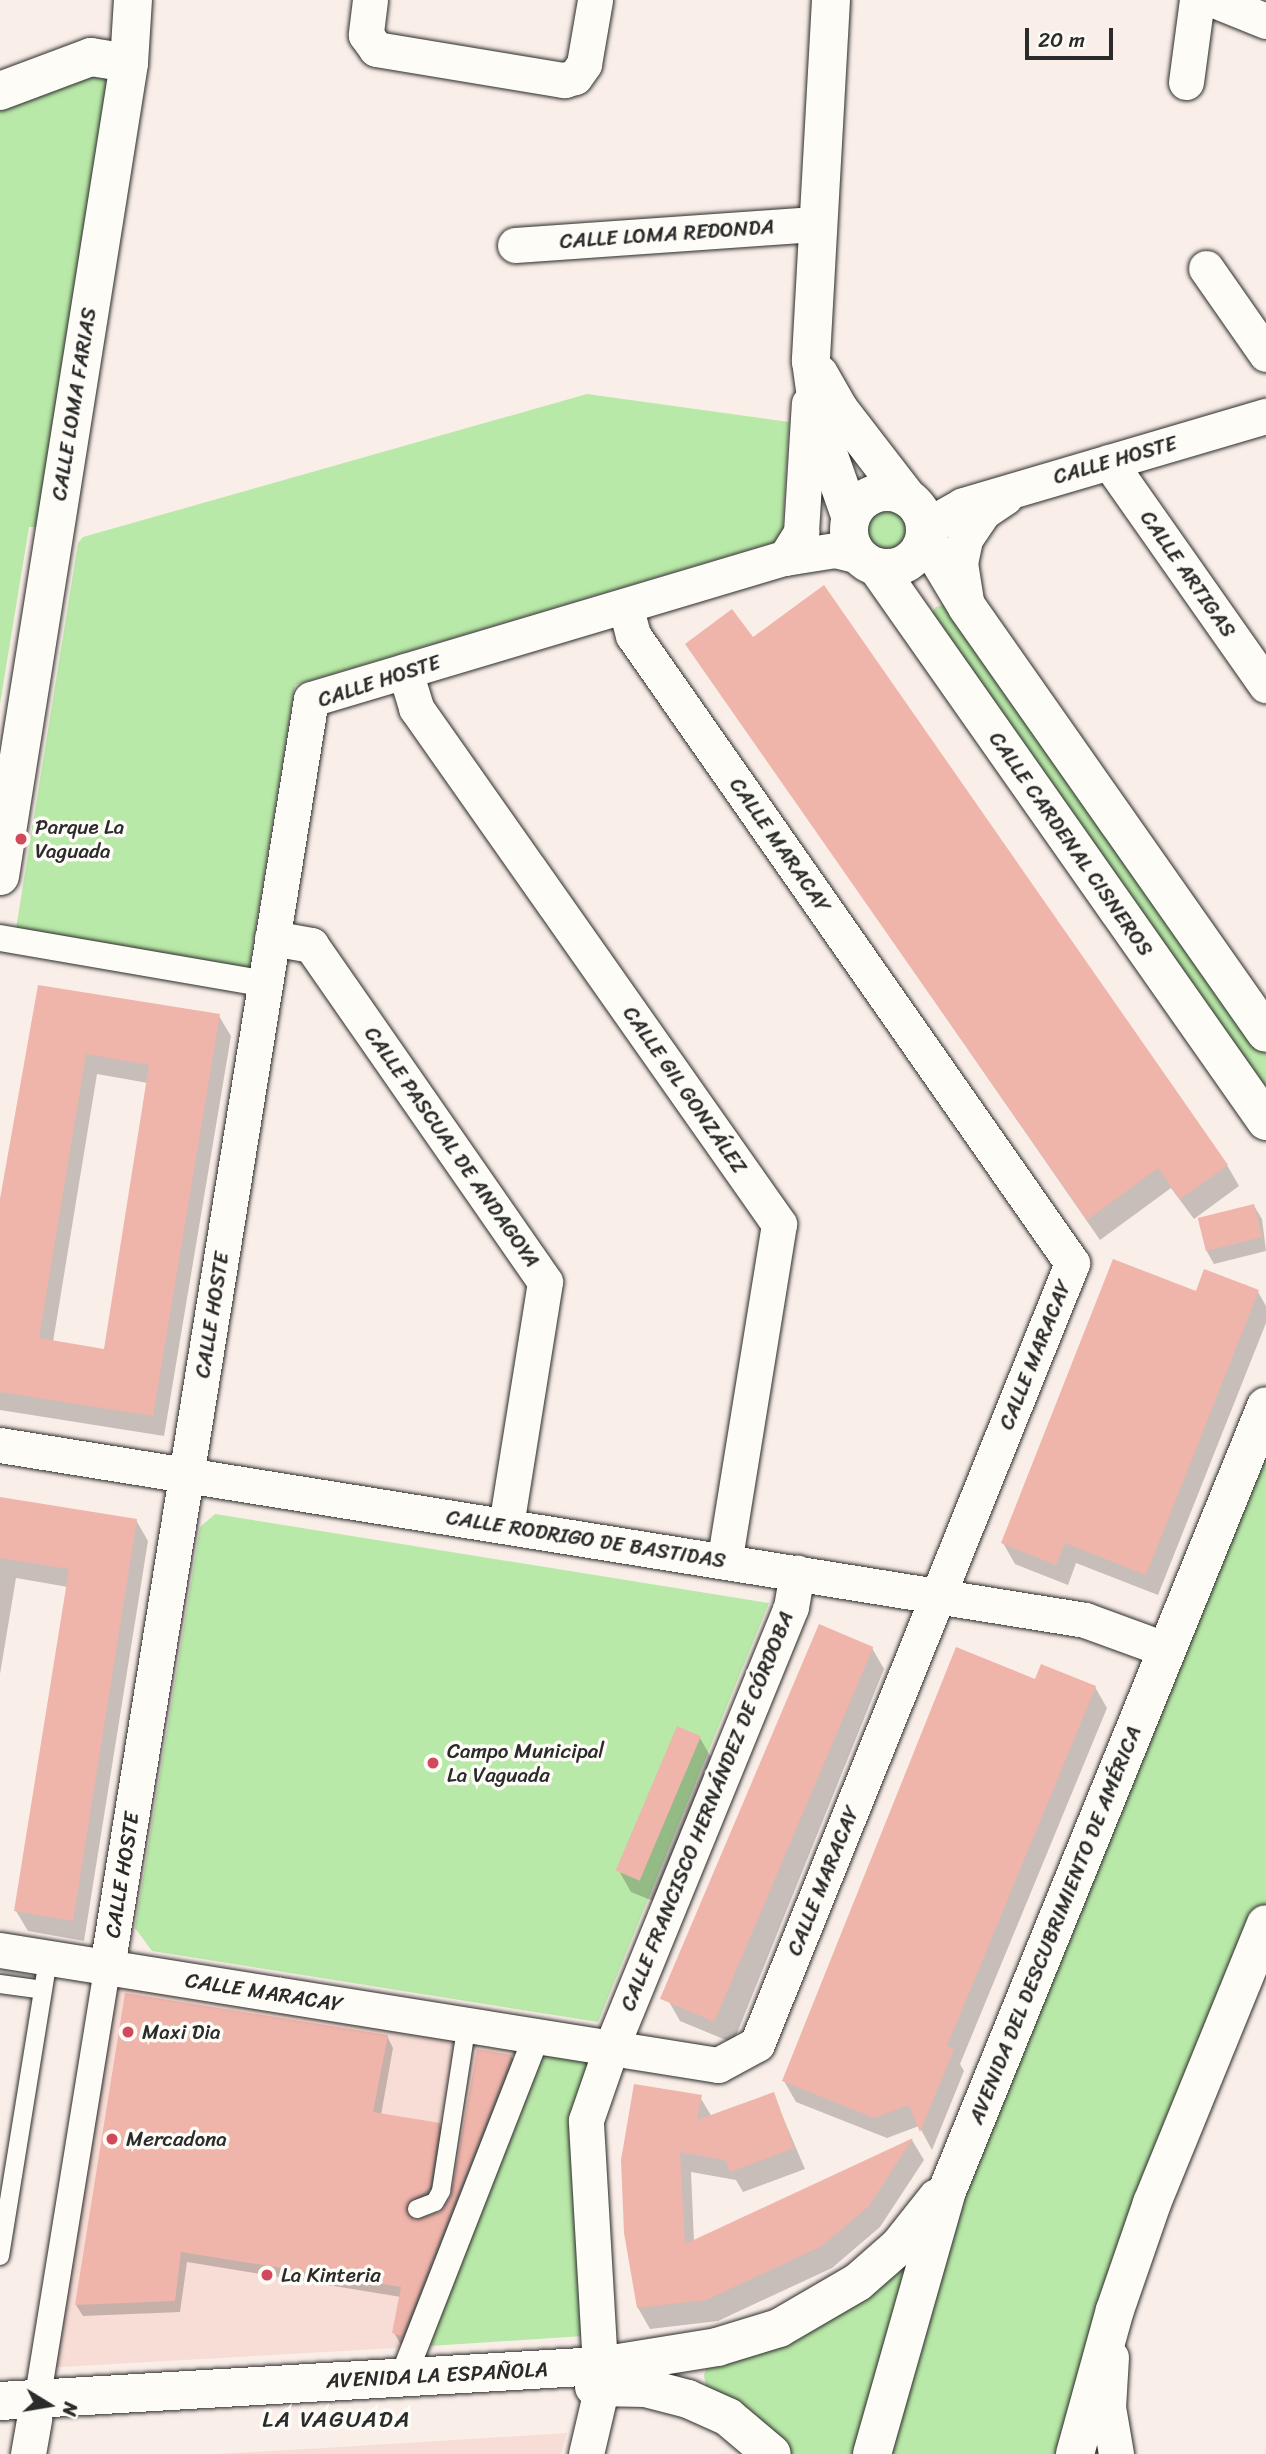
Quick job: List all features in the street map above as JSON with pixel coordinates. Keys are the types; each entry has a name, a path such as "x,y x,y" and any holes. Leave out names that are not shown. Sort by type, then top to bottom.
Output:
{"street":[{"name":"CALLE LOMA FARIAS","path":"0,876 6,806 129,63 133,0"},
{"path":"370,0 366,35 376,49 559,80 575,77 581,70 595,0"},
{"path":"785,558 801,532 821,412 822,382 812,347 831,0"},
{"path":"1186,82 1197,0"},
{"path":"1214,0 1266,21"},
{"path":"0,90 91,57 129,63"},
{"name":"CALLE LOMA REDONDA","path":"515,245 818,224"},
{"path":"1206,268 1266,354"},
{"path":"821,412 920,509 925,537 967,607 1266,1033"},
{"path":"821,412 851,518 850,538 868,562 895,568 912,560 925,537"},
{"name":"CALLE HOSTE","path":"925,537 940,518 963,505 1266,416"},
{"name":"CALLE ARTIGAS","path":"1109,462 1266,685"},
{"path":"967,607 960,563 970,529 991,505 1027,486"},
{"path":"851,518 869,496 888,492 906,496"},
{"name":"CALLE HOSTE","path":"906,496 926,505 963,505"},
{"name":"CALLE HOSTE","path":"785,558 851,518"},
{"name":"CALLE HOSTE","path":"25,2423 107,1967 311,699 785,558 835,550 868,562"},
{"name":"CALLE CARDENAL CISNEROS","path":"868,562 1266,1121"},
{"name":"CALLE MARACAY","path":"0,1950 46,1974 107,1967 718,2065 757,2044 1072,1263 633,635 625,606"},
{"name":"CALLE GIL GONZÁLEZ","path":"405,671 416,708 779,1224 724,1562"},
{"path":"0,938 265,984"},
{"name":"CALLE PASCUAL DE ANDAGOYA","path":"272,938 311,945 545,1282 506,1526"},
{"name":"AVENIDA DEL DESCUBRIMIENTO DE AMÉRICA","path":"872,2454 947,2191 1266,1406"},
{"name":"CALLE RODRIGO DE BASTIDAS","path":"0,1445 1097,1622 1167,1650"},
{"name":"CALLE FRANCISCO HERNÁNDEZ DE CÓRDOBA","path":"611,2048 791,1607 797,1573"},
{"path":"1075,2454 1115,2310 1152,2203 1266,1924"},
{"path":"403,2377 537,2035"},
{"path":"586,2454 601,2376 586,2120 611,2048"},
{"name":"AVENIDA LA ESPAÑOLA","path":"0,2401 25,2423 601,2376 734,2344 779,2328 858,2281 915,2227 963,2150"},
{"path":"1115,2310 1108,2407 1116,2454"},
{"path":"734,2344 716,2354 704,2375 707,2393 728,2417 770,2452"},
{"path":"601,2376 663,2391 728,2417"},
{"name":"AVENIDA LA ESPAÑOLA","path":"25,2423 403,2377 601,2376"}],"lane":[{"path":"0,1983 46,1974 0,2256"},
{"path":"416,2209 435,2202 441,2191 467,2024"}],"shaded area":[{"path":"104,1984 530,2052 415,2347 42,2368"},
{"path":"567,2433 561,2454 218,2454 390,2444"}],"green space":[{"path":"84,72 104,78 107,85 37,527 29,527 0,704 0,104"},
{"path":"587,394 789,422 782,540 295,685 247,981 14,941 78,543 83,537"},
{"path":"888,492 902,495 914,503 922,515 925,529 922,543 914,555 902,563 888,566 874,563 862,555 854,543 851,529 854,515 862,503 874,495"},
{"path":"952,603 1266,1033 1266,1097 926,621 936,607"},
{"path":"1266,1406 1266,1924 1075,2454 772,2454 707,2393 704,2375 709,2361 915,2227"},
{"name":"Campo Municipal La Vaguada","path":"215,1514 769,1603 598,2022 152,1951 135,1928 200,1527"},
{"path":"530,2052 608,2064 586,2120 598,2335 415,2347"}],"building":[{"path":"824,585 1228,1165 1180,1199 1158,1168 1087,1220 685,644 732,609 753,637"},
{"path":"38,985 220,1014 153,1416 0,1392 0,1199","holes":["86,1054 149,1065 104,1349 39,1338"]},
{"path":"1254,1204 1262,1237 1206,1251 1198,1218"},
{"path":"1113,1259 1196,1291 1204,1269 1259,1290 1146,1575 1065,1543 1056,1565 1001,1543"},
{"path":"0,1497 137,1519 73,1921 14,1911 69,1569 0,1558"},
{"path":"819,1624 873,1647 714,2022 660,1999"},
{"path":"956,1647 1035,1679 1041,1664 1096,1686 947,2046 954,2049 920,2132 909,2105 874,2118 782,2081"},
{"path":"677,1726 701,1736 640,1881 616,1871"},
{"path":"125,1993 388,2035 373,2112 440,2123 430,2187 406,2207 415,2220 440,2212 451,2196 477,2049 512,2055 402,2336 392,2333 401,2287 181,2252 175,2301 75,2305"},
{"path":"634,2084 702,2095 697,2120 774,2092 794,2148 730,2172 725,2160 680,2152 685,2244 913,2138 869,2206 820,2247 706,2300 637,2308 624,2233 621,2160"}],"place":[{"name":"Parque La Vaguada","path":"21,839"},
{"name":"Campo Municipal La Vaguada","path":"433,1763"},
{"name":"Maxi Dia","path":"128,2032"},
{"name":"Mercadona","path":"112,2139"},
{"name":"La Kinteria","path":"267,2275"}],"district":[{"name":"LA VAGUADA","path":"337,2420"}]}
